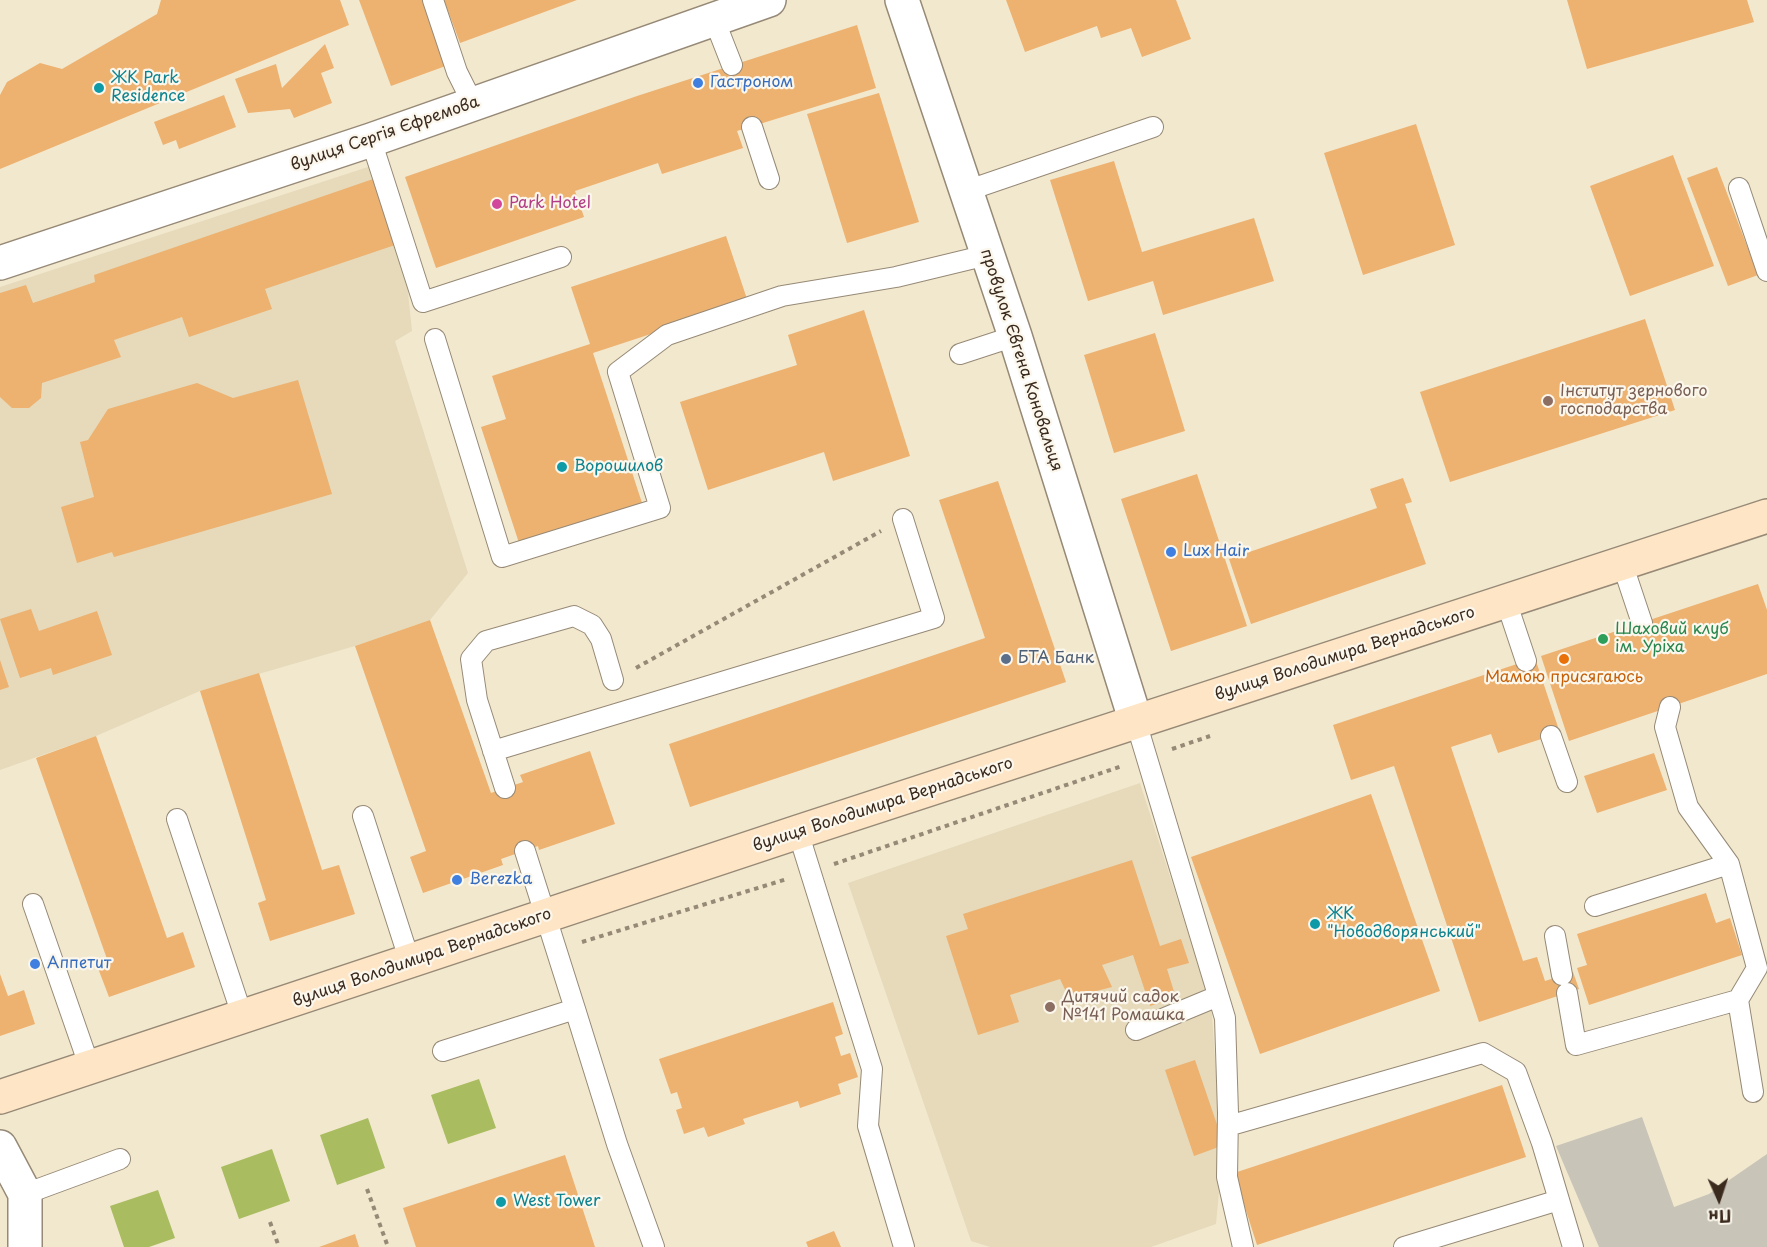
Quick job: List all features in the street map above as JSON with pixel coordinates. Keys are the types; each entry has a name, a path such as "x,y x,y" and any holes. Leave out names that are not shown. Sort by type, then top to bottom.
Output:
{"street":[{"name":"вулиця Сергія Єфремова","path":"0,263 371,140 769,0"},
{"name":"провулок Євгена Коновальця","path":"902,0 1015,336 1136,722"},
{"name":"вулиця Володимира Вернадського","path":"0,1097 798,832 1767,516"},
{"path":"0,1147 25,1194 25,1247"}],"lane":[{"path":"433,0 457,72 473,104"},
{"path":"714,19 732,65"},
{"path":"752,126 769,179"},
{"path":"966,192 1154,127"},
{"path":"371,140 423,302 561,257"},
{"path":"1739,188 1767,271"},
{"path":"435,339 502,557 660,508 618,372 667,335 782,296 896,277 987,255"},
{"path":"960,354 1015,336"},
{"path":"493,751 934,618 903,519"},
{"path":"1622,563 1642,622"},
{"path":"1506,601 1526,661"},
{"path":"506,788 477,700 471,659 486,641 574,616 592,625 601,639 613,680"},
{"path":"1670,707 1665,728 1688,807 1729,864 1757,968 1738,1000 1753,1092"},
{"path":"1136,722 1225,1018 1227,1177 1243,1247"},
{"path":"1551,736 1567,782"},
{"path":"363,816 410,962"},
{"path":"177,819 243,1018"},
{"path":"798,832 872,1069 868,1126 904,1247"},
{"path":"525,851 617,1144 654,1247"},
{"path":"1595,906 1729,864"},
{"path":"33,904 90,1068"},
{"path":"1555,936 1576,1045 1738,1000"},
{"path":"1136,1030 1218,996"},
{"path":"443,1051 575,1009"},
{"path":"1228,1126 1483,1053 1516,1072 1542,1143 1573,1247"},
{"path":"25,1194 120,1159"},
{"path":"1404,1247 1559,1200"}],"path":[{"path":"613,680 903,519"},
{"path":"556,950 810,872 1147,758"},
{"path":"368,1189 388,1247"},
{"path":"270,1222 279,1247"}],"shaded area":[{"path":"374,165 405,263 412,331 395,341 468,573 430,620 355,646 200,691 96,736 0,770 0,287"},
{"name":"Дитячий садок №141 Ромашка","path":"1140,783 1204,982 1212,1015 1222,1160 1216,1224 1151,1247 990,1247 971,1241 848,883"},
{"path":"1642,1117 1674,1207 1709,1194 1767,1154 1767,1247 1599,1247 1556,1146"}],"green space":[{"path":"479,1079 496,1128 448,1144 431,1095"},
{"path":"368,1118 385,1168 337,1185 320,1135"},
{"path":"272,1149 290,1201 239,1219 221,1167"},
{"path":"158,1190 175,1238 149,1247 124,1247 110,1206"}],"building":[{"name":"ЖК Park Residence","path":"161,0 340,0 349,25 0,169 0,95 7,82 40,63 62,69 157,14"},
{"path":"359,0 427,0 451,64 391,86"},
{"path":"444,0 577,0 460,43"},
{"path":"1006,0 1176,0 1191,39 1142,57 1131,28 1101,38 1097,26 1025,52"},
{"path":"1567,0 1747,0 1754,22 1587,69"},
{"path":"857,25 876,88 737,131 743,148 662,174 658,163 575,191 584,217 436,268 405,177 637,96"},
{"path":"325,44 334,68 321,73 332,103 294,118 290,109 248,113 235,79 276,64 282,88"},
{"path":"879,93 919,222 847,243 807,114"},
{"path":"224,95 236,127 179,149 176,140 163,145 154,122"},
{"path":"1416,124 1455,245 1363,275 1324,153"},
{"path":"1673,155 1714,266 1630,296 1590,186"},
{"path":"1114,161 1142,252 1254,218 1274,281 1163,315 1153,281 1088,301 1050,180"},
{"path":"1717,167 1758,275 1728,286 1687,178"},
{"path":"376,178 398,244 265,289 272,309 189,337 182,317 114,340 121,357 42,383 41,398 29,408 12,408 0,397 0,293 26,285 33,303 95,282 94,275"},
{"name":"Ворошилов","path":"726,236 748,302 593,353 643,506 520,546 481,427 506,419 492,376 590,344 571,287"},
{"path":"864,310 910,456 833,481 824,452 708,490 680,402 797,365 788,335"},
{"name":"Інститут зернового господарства","path":"1645,319 1675,410 1450,482 1420,392"},
{"path":"1155,333 1185,431 1114,453 1084,355"},
{"path":"298,380 332,494 114,557 112,552 77,563 61,507 94,497 80,442 88,440 108,409 197,383 233,398"},
{"path":"1197,474 1247,626 1171,651 1121,499"},
{"path":"1403,478 1412,502 1405,504 1426,564 1251,624 1229,559 1377,508 1370,489"},
{"path":"998,481 1066,682 690,807 669,744 985,638 939,500"},
{"path":"1758,584 1767,610 1767,674 1569,741 1541,656"},
{"path":"31,609 39,631 97,611 112,655 53,675 51,668 20,678 0,619"},
{"path":"430,620 491,793 523,782 520,775 590,751 615,824 539,850 538,846 501,859 503,865 423,893 410,857 426,851 355,646"},
{"path":"1535,658 1560,733 1498,753 1491,734 1451,747 1523,961 1537,957 1545,981 1573,972 1579,989 1479,1022 1394,766 1351,780 1333,725"},
{"path":"0,660 9,687 0,690"},
{"path":"259,673 322,870 339,865 355,914 270,941 258,903 266,900 200,691"},
{"path":"96,736 167,938 183,932 195,967 109,997 96,963 107,959 36,758"},
{"path":"1654,753 1667,790 1597,813 1584,776"},
{"name":"ЖК \"Новодворянський\"","path":"1371,794 1440,991 1260,1054 1191,857"},
{"path":"1132,860 1160,946 1181,939 1189,963 1167,969 1176,998 1150,1006 1133,955 1102,965 1112,987 1069,998 1060,979 1010,995 1019,1022 978,1035 946,936 968,929 963,914"},
{"path":"1706,893 1716,923 1730,918 1742,955 1589,1005 1577,968 1587,965 1577,934"},
{"path":"0,974 8,996 24,990 35,1024 0,1036"},
{"path":"833,1002 843,1034 835,1037 841,1056 850,1053 858,1077 838,1084 841,1094 800,1108 798,1101 743,1119 745,1124 708,1137 704,1127 684,1134 676,1110 682,1108 677,1092 671,1094 659,1059"},
{"path":"1195,1060 1224,1145 1194,1156 1165,1070"},
{"path":"1502,1085 1526,1157 1257,1245 1234,1173"},
{"name":"West Tower","path":"565,1155 595,1247 416,1247 403,1208"},
{"path":"834,1231 841,1247 808,1247 806,1242"},
{"path":"355,1234 359,1247 319,1247"}],"place":[{"name":"Гастроном","path":"698,83"},
{"name":"ЖК Park Residence","path":"99,88"},
{"name":"Park Hotel","path":"497,204"},
{"name":"Інститут зернового господарства","path":"1548,401"},
{"name":"Ворошилов","path":"562,467"},
{"name":"Lux Hair","path":"1171,552"},
{"name":"Шаховий клуб ім. Уріха","path":"1603,639"},
{"name":"БТА Банк","path":"1006,659"},
{"name":"Мамою присягаюсь","path":"1564,659"},
{"name":"Berezka","path":"457,880"},
{"name":"ЖК \"Новодворянський\"","path":"1315,924"},
{"name":"Аппетит","path":"35,964"},
{"name":"Дитячий садок №141 Ромашка","path":"1050,1007"},
{"name":"West Tower","path":"501,1202"}]}
